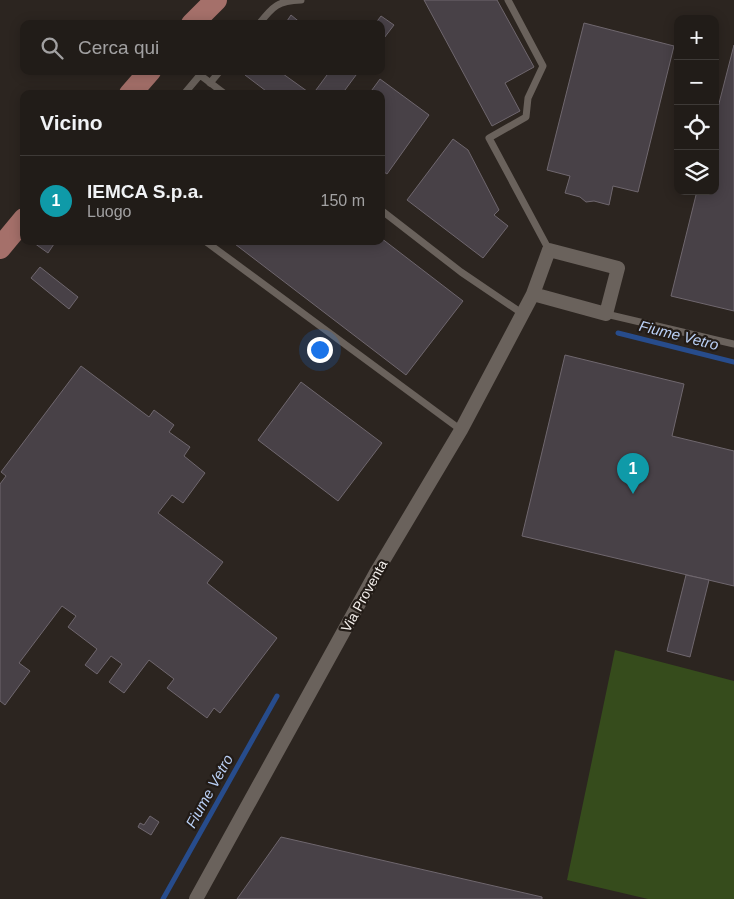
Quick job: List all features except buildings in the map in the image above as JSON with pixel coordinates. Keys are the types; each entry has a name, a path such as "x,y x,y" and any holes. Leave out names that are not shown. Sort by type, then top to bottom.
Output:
{"main road":[{"path":"133,90 147,75"},
{"path":"0,248 20,224"}],"street":[{"name":"Via Proventa","path":"196,899 377,571 461,430 533,294 549,250"},
{"path":"533,294 606,314 618,268 549,250"}],"lane":[{"path":"261,20 271,8 278,4 284,1 301,0"},
{"path":"508,0 543,66 528,98 526,117 489,138 549,250"},
{"path":"187,90 200,75 220,90"},
{"path":"210,83 217,75"},
{"path":"385,213 461,272 523,314"},
{"path":"210,245 461,430"},
{"path":"606,314 734,344"}],"green space":[{"path":"615,650 734,681 734,899 648,899 567,880"}],"waterway":[{"name":"Fiume Vetro","path":"618,333 734,362"},
{"name":"Fiume Vetro","path":"163,899 277,696"}],"place":[{"name":"IEMCA S.p.a.","path":"633,494"}]}
